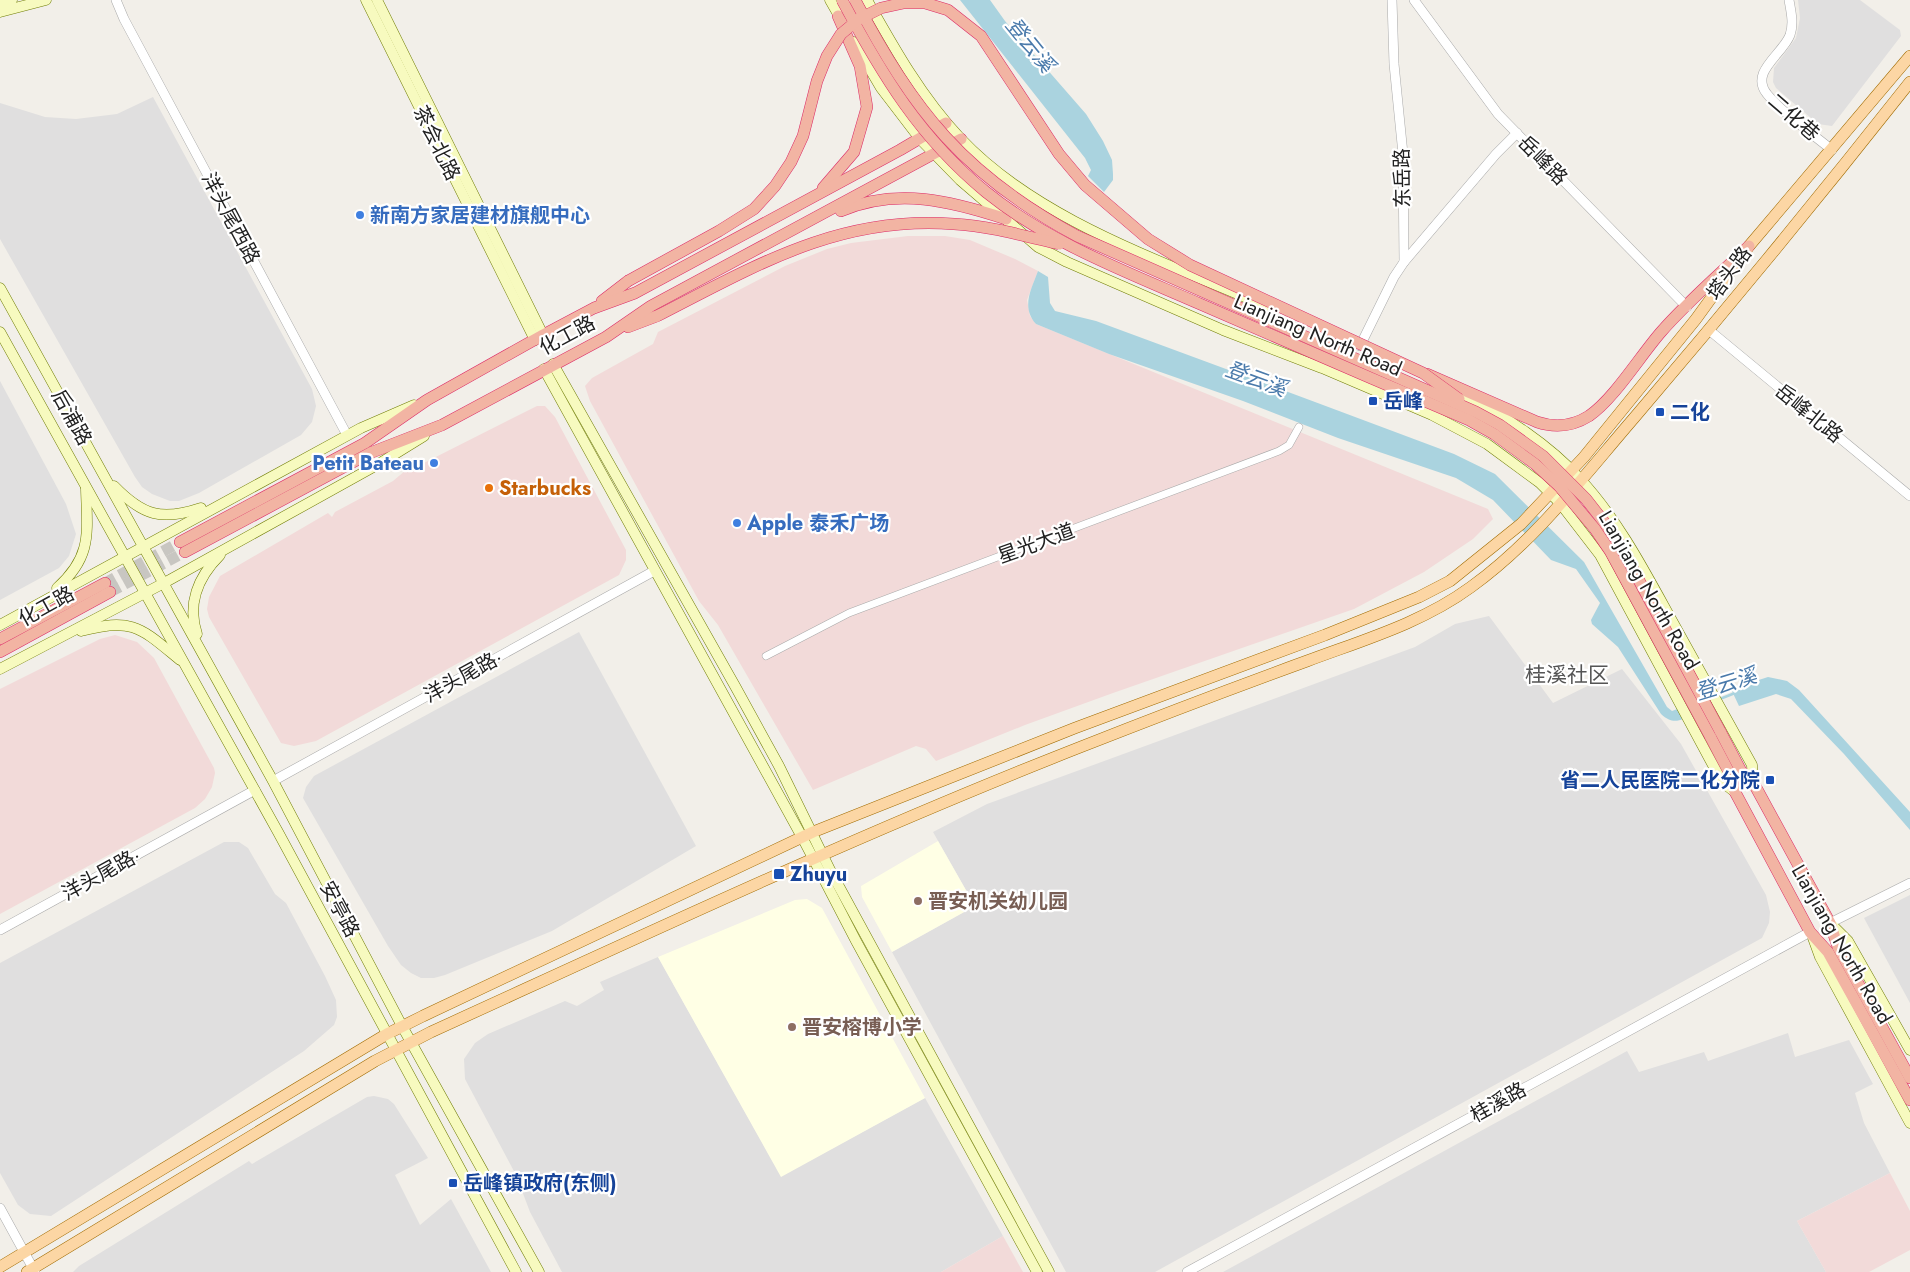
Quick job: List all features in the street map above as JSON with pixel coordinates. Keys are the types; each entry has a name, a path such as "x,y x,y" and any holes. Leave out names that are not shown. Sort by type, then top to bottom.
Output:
{"highway":[{"name":"Lianjiang North Road","path":"842,0 887,81 931,138 987,192 1010,210 1071,246 1469,420 1494,434 1535,464 1578,506 1610,551 1715,734 1741,771 1753,782 1830,923 1847,976 1910,1100"},
{"name":"Lianjiang North Road","path":"855,0 897,76 934,125 969,163 1016,201 1077,236 1476,412 1500,425 1543,456 1586,499 1620,545 1715,734 1735,792 1810,932 1847,976 1910,1078"},
{"path":"594,308 628,281 754,209 775,186 791,162 802,136 826,56 841,34 859,18 881,8 904,3 925,3 948,10 981,36 1059,154 1086,185 1148,239 1190,266 1423,373 1447,381 1537,422 1551,426 1572,424 1588,416 1600,406 1662,330 1749,246"},
{"path":"818,194 854,152 867,107 860,66 838,16"},
{"name":"化工路","path":"946,123 920,139 635,293 594,308 427,400 364,443 183,547 370,453 442,425 606,336 652,306 961,139"},
{"path":"773,240 854,205 888,198 935,200 963,205 1006,219"},
{"path":"606,336 657,316 789,250 840,233 896,224 954,224 1071,246"},
{"path":"1423,373 1476,412"},
{"name":"化工路","path":"0,639 108,588 0,652"}],"main road":[{"path":"0,3 12,0"},
{"path":"0,12 46,0"},
{"name":"茶会北路","path":"366,0 539,338"},
{"name":"茶会北路","path":"377,0 539,338"},
{"path":"830,0 882,88 920,139 960,180 1038,247 1060,259 1223,330 1322,368 1458,428 1493,448 1551,492 1591,541 1608,568 1722,782 1735,792"},
{"path":"867,0 907,68 946,123 961,139 1014,186 1088,229 1412,369 1503,416 1534,438 1571,470 1612,518 1640,562 1752,765 1753,782"},
{"name":"塔头路","path":"0,1267 402,1026 807,835 1075,728 1324,635 1424,595 1468,568 1521,524 1571,470 1690,326 1749,246 1910,56"},
{"name":"塔头路","path":"32,1271 411,1041 818,856 995,780 1424,616 1464,592 1500,564 1534,532 1560,503 1709,330 1821,195 1910,82"},
{"name":"后浦路","path":"0,288 143,545"},
{"name":"后浦路","path":"0,332 125,555"},
{"path":"549,367 654,571 807,835"},
{"path":"549,367 726,669 807,835 1038,1272"},
{"path":"0,625 143,545 348,435 427,400"},
{"path":"0,669 164,583 377,465 442,425"},
{"path":"104,474 127,498 155,514 179,516 226,500"},
{"path":"40,602 71,576 84,551 87,520 86,484"},
{"name":"安亭路","path":"143,545 273,781 402,1026 539,1272"},
{"path":"203,654 194,627 194,598 199,581 210,565 231,545"},
{"name":"安亭路","path":"125,555 255,790 516,1272"},
{"path":"61,637 109,624 124,624 148,635 185,664"},
{"path":"818,856 1049,1272"},
{"path":"1830,923 1848,942 1910,1050"},
{"path":"1810,932 1820,957 1910,1124"}],"street":[{"name":"洋头尾西路","path":"116,0 124,19 348,435"},
{"name":"东岳路","path":"1392,0 1394,64 1403,154 1404,262"},
{"name":"岳峰路","path":"1414,0 1498,114 1687,307"},
{"name":"二化巷","path":"1790,0 1791,32 1785,44 1763,72 1762,84 1770,98 1832,150"},
{"path":"1360,346 1394,277 1404,262 1496,154 1517,133"},
{"name":"岳峰北路","path":"1709,330 1910,496"},
{"name":"星光大道","path":"766,656 849,613 1279,451 1289,446 1299,427"},
{"name":"洋头尾路·","path":"273,781 654,571"},
{"name":"洋头尾路·","path":"0,930 255,790"},
{"path":"1830,923 1910,883"},
{"name":"桂溪路","path":"1187,1272 1810,932"},
{"path":"0,1208 25,1253 32,1271"}],"shaded area":[{"path":"1798,0 1860,0 1900,30 1901,36 1832,126 1818,124 1776,88 1773,82 1774,68 1796,38 1800,18"},
{"path":"153,97 312,389 316,406 312,422 301,435 199,493 179,501 170,501 152,494 142,487 135,477 0,239 0,103 45,117 76,119 117,114"},
{"path":"908,236 945,236 970,240 1015,259 1038,271 1027,300 1030,316 1036,324 1488,509 1493,519 1473,539 1424,572 1354,609 1025,725 936,761 926,749 916,746 813,790 718,625 699,601 590,401 585,386 592,378 653,344 658,332 785,266 827,249 851,243"},
{"path":"0,381 66,504 76,534 69,556 59,568 0,600"},
{"path":"537,406 545,406 555,417 626,550 626,560 619,575 316,741 294,746 281,743 209,617 207,609 209,597 220,576 328,513 332,517 335,512 393,481 412,465 414,468"},
{"path":"1489,616 1553,703 1622,669 1681,744 1766,895 1770,912 1769,923 1762,938 1155,1272 1066,1272 892,952 975,906 933,832 987,804 1415,647 1455,624"},
{"path":"579,632 696,846 552,931 445,975 434,978 421,978 401,965 388,946 303,798 306,787 314,776"},
{"path":"115,635 137,642 154,658 214,768 215,773 212,787 205,799 195,808 0,914 0,689 100,639"},
{"name":"晋安机关幼儿园","path":"938,841 975,906 892,952 862,897 861,886"},
{"path":"224,842 239,842 248,848 275,894 286,903 336,1000 337,1017 334,1025 304,1051 51,1216 30,1214 18,1205 0,1173 0,963"},
{"path":"1910,895 1910,1003 1864,918"},
{"name":"晋安榕博小学","path":"807,899 822,908 925,1098 781,1177 658,957 795,900"},
{"path":"658,957 781,1176 925,1098 1003,1236 941,1272 562,1272 530,1212 516,1175 465,1079 464,1059 475,1043 488,1034 565,1001 577,1006 604,990 600,982"},
{"path":"1788,1033 1795,1057 1849,1040 1873,1084 1855,1093 1864,1123 1890,1173 1797,1221 1826,1272 1223,1272 1627,1051 1639,1072 1704,1052 1708,1061"},
{"path":"374,1096 388,1099 394,1104 428,1158 395,1175 420,1225 451,1199 491,1272 73,1272 79,1266 249,1161 252,1164 367,1097"},
{"path":"1890,1173 1910,1211 1910,1250 1869,1272 1826,1272 1797,1221"},
{"path":"1003,1236 1023,1272 941,1272"}],"water":[{"path":"960,0 990,0 1005,21 1086,114 1103,141 1112,160 1113,180 1104,192 1088,176 1091,170 1085,158"},
{"path":"1038,271 1048,277 1050,303 1055,311 1096,321 1315,402 1454,454 1495,474 1584,562 1667,707 1672,711 1688,705 1693,714 1673,721 1661,714 1618,647 1592,624 1591,620 1600,603 1576,569 1551,560 1493,500 1456,478 1338,438 1243,401 1109,354 1036,324 1031,318 1028,305 1030,292"},
{"path":"1768,677 1787,681 1799,690 1910,812 1910,830 1844,754 1791,699 1776,694 1739,706 1731,689"}],"waterway":[{"name":"登云溪","path":"1720,699 1735,693"}],"tunnel":[{"path":"105,583 180,542"},
{"path":"110,592 185,552"}],"place":[{"name":"新南方家居建材旗舰中心","path":"360,215"},
{"name":"岳峰","path":"1373,401"},
{"name":"二化","path":"1660,412"},
{"name":"Petit Bateau","path":"434,463"},
{"name":"Starbucks","path":"489,488"},
{"name":"Apple 泰禾广场","path":"737,523"},
{"name":"省二人民医院二化分院","path":"1770,780"},
{"name":"Zhuyu","path":"779,874"},
{"name":"晋安机关幼儿园","path":"918,901"},
{"name":"晋安榕博小学","path":"792,1027"},
{"name":"岳峰镇政府(东侧)","path":"453,1183"}],"district":[{"name":"桂溪社区","path":"1567,675"}]}
